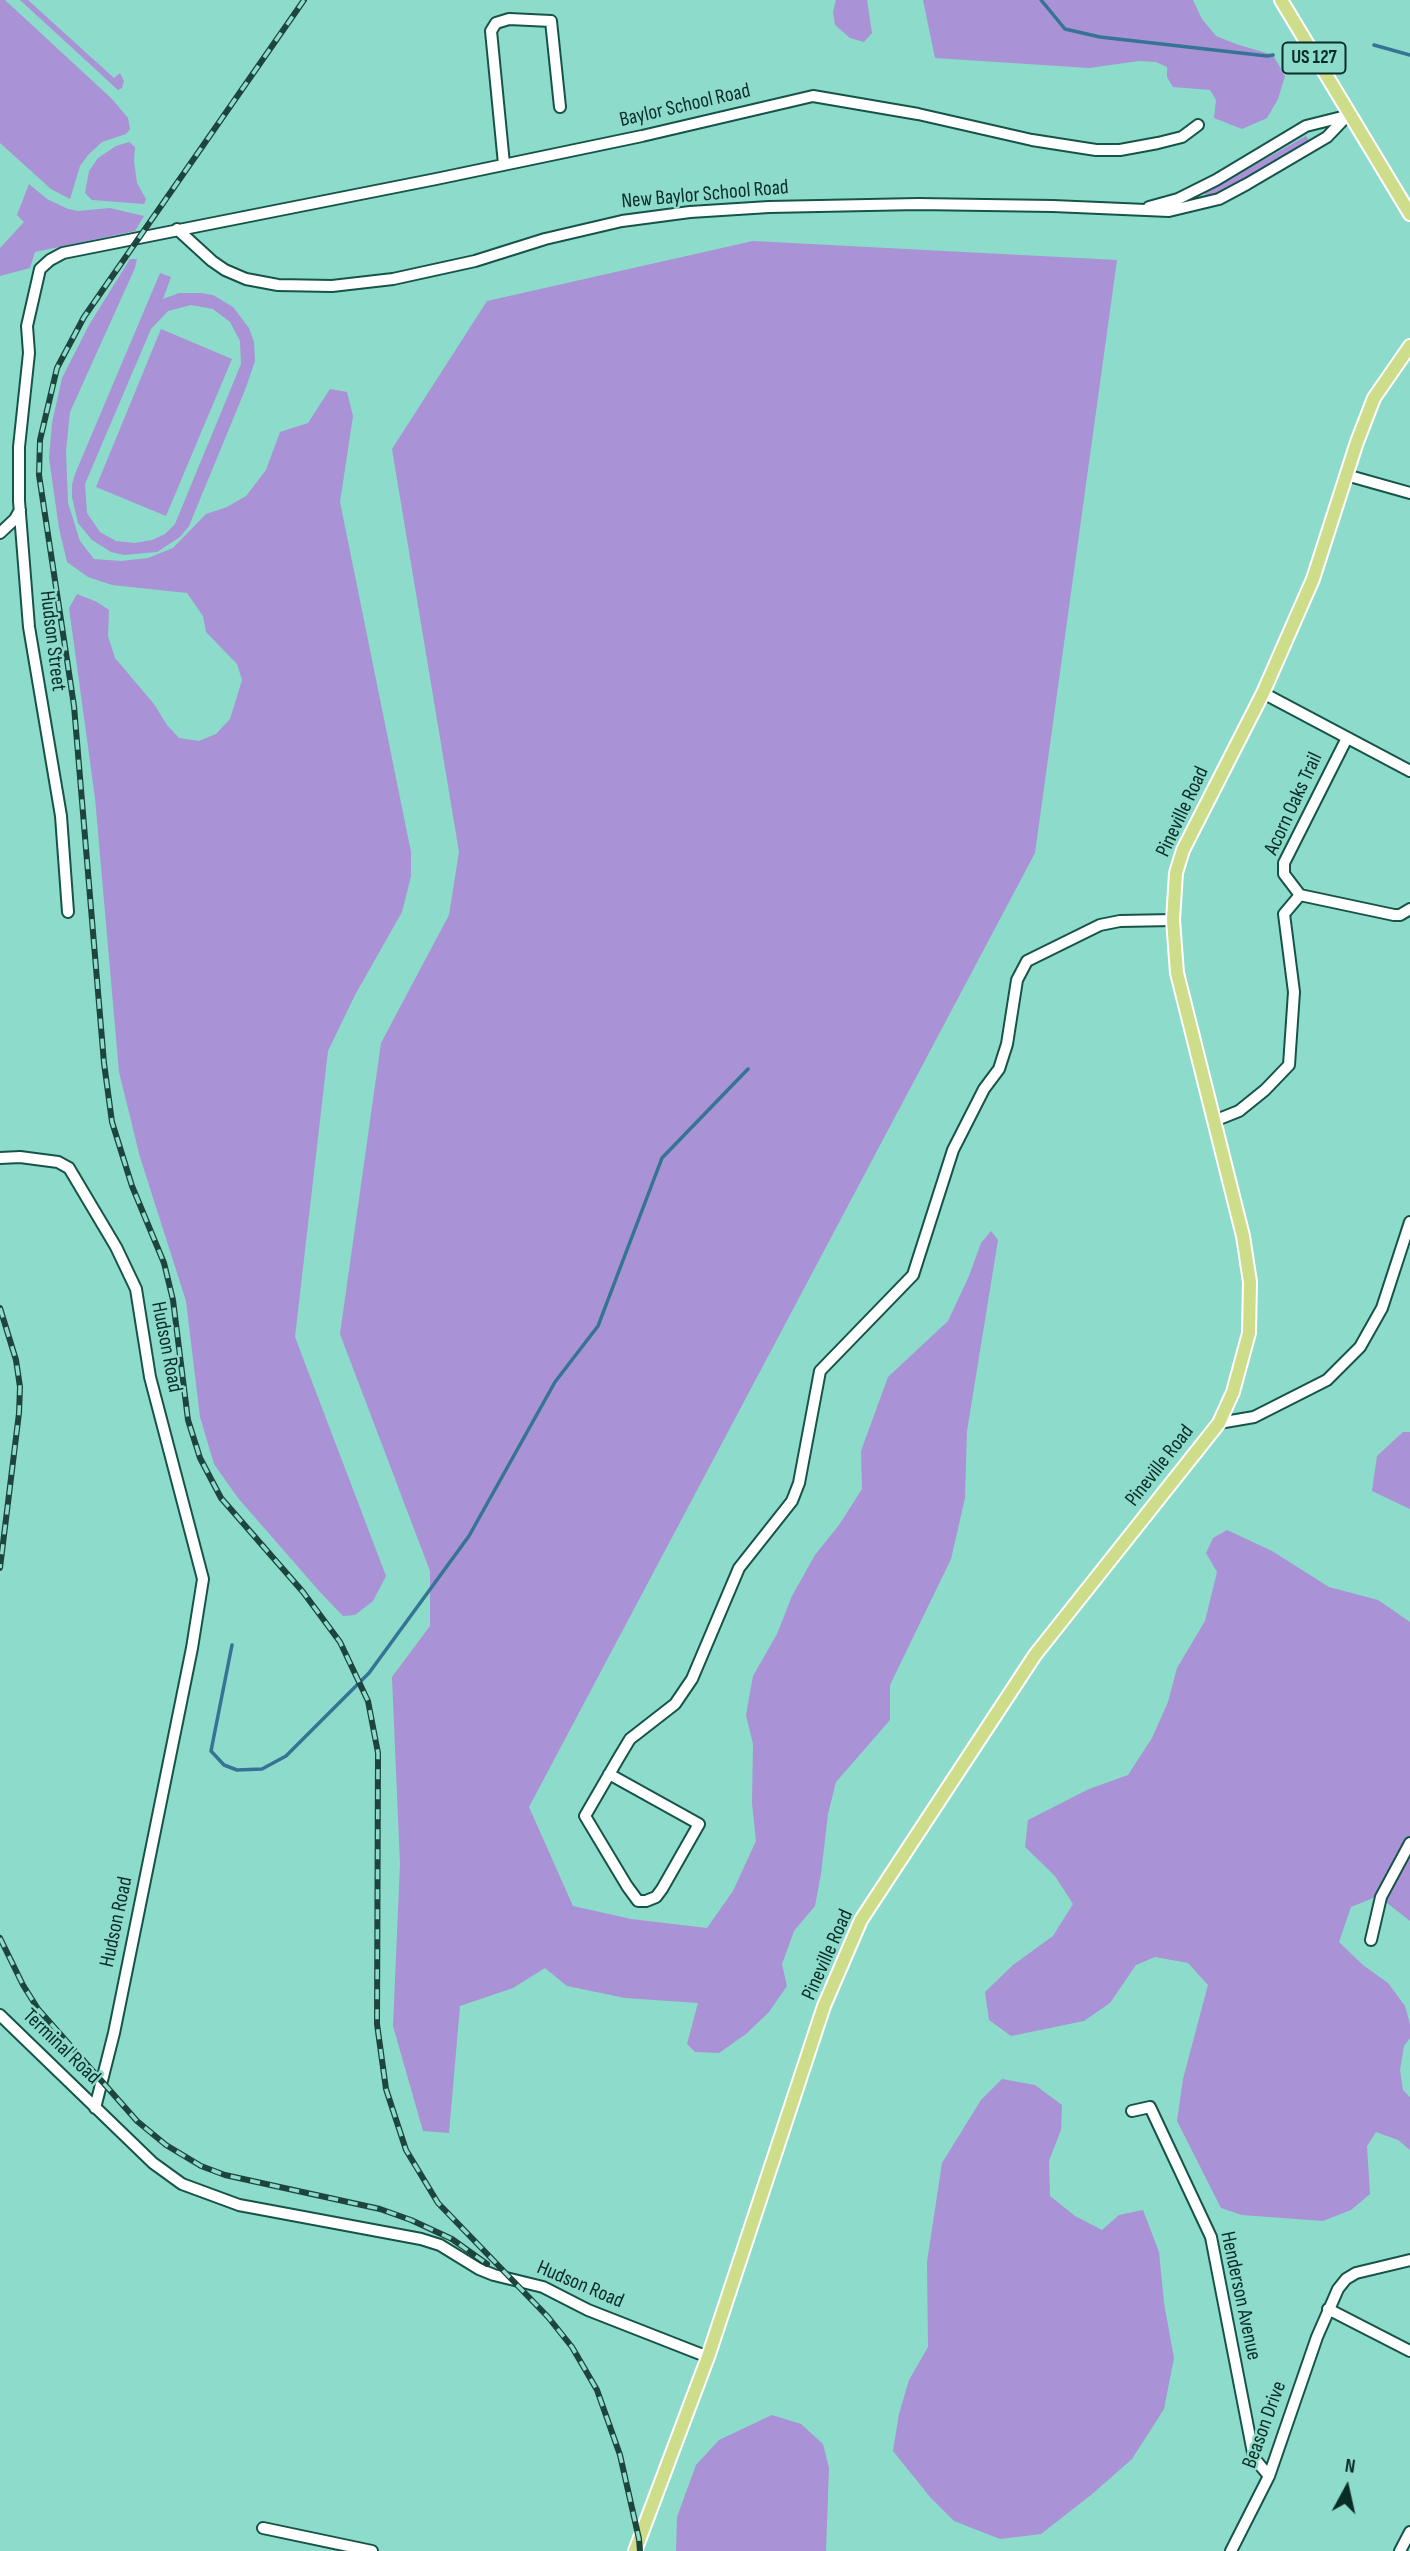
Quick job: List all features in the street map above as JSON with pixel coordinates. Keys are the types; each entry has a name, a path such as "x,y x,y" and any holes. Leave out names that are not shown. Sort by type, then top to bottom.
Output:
{"main road":[{"name":"US 127","path":"1281,0 1410,214"},
{"name":"Pineville Road","path":"635,2551 708,2357 824,2006 862,1920 1035,1655 1219,1423 1233,1392 1249,1333 1250,1282 1243,1236 1177,973 1173,920 1176,873 1183,850 1263,693 1312,579 1374,398 1410,346"}],"street":[{"path":"504,164 491,31 496,23 509,19 551,21 560,107"},
{"name":"Baylor School Road","path":"177,229 240,219 642,136 813,96 918,114 1032,140 1096,150 1120,150 1158,143 1182,137 1198,125"},
{"name":"New Baylor School Road","path":"1136,211 1178,199 1306,126 1348,115"},
{"name":"New Baylor School Road","path":"177,229 212,261 246,279 278,285 332,286 393,279 475,261 545,239 622,221 690,212 918,204 1053,205 1169,211 1219,199 1327,137 1348,115"},
{"name":"Hudson Street","path":"68,912 61,816 29,627 20,510 19,447 29,353 27,326 40,269 63,253 177,229"},
{"path":"1346,475 1410,493"},
{"path":"0,533 15,519 20,510"},
{"name":"Acorn Oaks Trail","path":"1263,693 1410,771"},
{"name":"Acorn Oaks Trail","path":"1300,895 1284,874 1284,863 1347,738"},
{"path":"1214,1121 1240,1111 1289,1065 1294,992 1284,914 1300,895 1394,915 1400,915 1410,909"},
{"path":"609,1774 699,1824 662,1889 656,1897 646,1901 638,1900 627,1886 585,1816 609,1774 630,1739 675,1704 692,1679 739,1568 792,1501 799,1483 820,1371 914,1275 953,1150 984,1089 999,1069 1007,1044 1017,980 1027,961 1100,925 1120,921 1173,920"},
{"name":"Hudson Road","path":"0,1157 58,1162 69,1168 116,1247 135,1289 150,1377 203,1578 192,1648 114,2033 95,2108 169,2176 200,2192 239,2205 421,2239 440,2245 479,2269 543,2287 587,2310 708,2357"},
{"path":"1219,1423 1254,1417 1327,1380 1360,1347 1382,1308 1410,1222"},
{"path":"1371,1940 1381,1896 1410,1843"},
{"name":"Terminal Road","path":"0,2015 95,2108"},
{"name":"Henderson Avenue","path":"1132,2111 1150,2106 1211,2238 1254,2458 1269,2476"},
{"name":"Beason Drive","path":"1231,2551 1269,2476 1328,2309 1338,2289 1352,2275 1410,2260"},
{"path":"1328,2309 1410,2351"},
{"path":"263,2528 372,2551"},
{"path":"1400,2551 1410,2532"}],"shaded area":[{"path":"0,0 5,0 112,99 128,118 130,129 126,134 102,142 80,166 70,199 51,189 0,143"},
{"path":"20,0 28,0 114,78 120,73 124,81 122,88 118,90"},
{"path":"836,0 867,0 872,33 864,42 850,38 835,25 833,12"},
{"path":"923,0 1193,0 1202,19 1216,36 1273,55 1285,76 1278,99 1267,118 1242,129 1214,118 1216,100 1210,90 1173,87 1167,77 1167,67 1156,62 1139,61 1089,68 935,58"},
{"path":"1306,136 1310,142 1231,188 1206,198 1205,193"},
{"path":"129,142 135,147 137,183 146,199 144,204 92,200 85,193 89,171 98,158 116,146"},
{"path":"29,184 47,199 68,209 78,211 110,208 144,216 135,231 35,252 30,268 0,276 0,248 24,222 17,215"},
{"path":"753,241 1117,260 1035,853 529,1807 573,1906 631,1919 707,1928 733,1891 756,1841 752,1803 753,1744 746,1715 753,1676 777,1634 792,1596 815,1555 839,1525 862,1489 861,1451 888,1377 948,1321 981,1243 991,1231 998,1240 967,1431 965,1498 951,1559 890,1685 890,1720 836,1782 828,1814 815,1906 794,1931 782,1964 787,1986 769,2012 746,2034 719,2053 695,2052 687,2044 698,2003 625,1998 567,1986 545,1968 513,1988 460,2006 449,2133 423,2131 393,2026 400,1864 392,1677 430,1626 430,1571 340,1334 381,1043 449,915 459,852 392,449 487,301"},
{"path":"130,259 137,259 135,268 70,412 66,451 68,503 80,541 94,559 121,561 148,558 173,548 206,514 227,507 246,496 266,470 280,432 308,423 330,389 347,392 353,416 340,502 411,852 411,876 402,912 355,995 328,1051 295,1337 386,1576 373,1601 355,1615 343,1616 320,1592 238,1498 214,1464 200,1417 186,1301 140,1157 119,1072 95,798 69,608 77,594 109,610 108,636 115,658 179,738 199,741 216,734 230,719 242,680 237,664 206,632 203,616 187,593 112,585 88,577 67,562 49,458 52,423 62,378 89,325"},
{"path":"160,273 171,277 163,299 179,293 201,293 213,295 233,307 249,328 254,342 255,361 189,526 180,537 157,552 124,555 111,552 92,540 78,523 72,497 75,474","holes":["191,305 213,309 230,322 240,341 241,364 175,524 165,534 152,540 135,543 116,541 100,532 87,513 85,484 151,329 168,311"]},
{"path":"161,329 232,359 166,516 96,487"},
{"path":"1403,1432 1410,1432 1410,1509 1372,1491 1377,1456"},
{"path":"1227,1530 1272,1551 1329,1587 1378,1600 1410,1622 1410,1921 1378,1896 1351,1907 1339,1942 1363,1965 1388,1983 1405,2006 1410,2024 1410,2038 1404,2046 1400,2070 1403,2090 1410,2097 1410,2150 1398,2140 1376,2132 1367,2146 1370,2194 1351,2210 1323,2221 1242,2215 1221,2208 1177,2121 1183,2079 1208,1985 1188,1963 1155,1957 1136,1965 1110,2003 1084,2021 1011,2036 989,2020 985,1992 1013,1965 1053,1936 1073,1904 1055,1876 1025,1847 1028,1820 1089,1789 1128,1775 1152,1738 1168,1702 1177,1668 1205,1621 1217,1572 1206,1553 1213,1538"},
{"path":"1002,2079 1035,2085 1062,2105 1061,2130 1049,2161 1050,2196 1075,2216 1102,2230 1119,2215 1143,2210 1159,2252 1164,2303 1174,2358 1164,2409 1132,2459 1041,2534 1000,2539 954,2521 930,2497 893,2451 899,2414 909,2380 928,2347 927,2262 942,2163 981,2100"},
{"path":"772,2415 801,2424 823,2444 829,2468 826,2551 676,2551 677,2517 696,2465 719,2440"}],"waterway":[{"path":"1041,0 1065,29 1100,37 1273,55"},
{"path":"1374,45 1410,55"},
{"path":"232,1645 211,1751 224,1765 237,1770 262,1769 286,1756 369,1673 469,1536 555,1382 598,1326 662,1158 748,1069"}],"railway":[{"path":"304,0 84,317 57,368 40,440 39,475 74,706 104,1063 112,1122 132,1186 164,1263 173,1300 188,1420 200,1458 221,1498 303,1592 340,1642 368,1701 378,1753 377,2024 386,2089 406,2150 438,2203 548,2317 572,2347 597,2390 620,2455 640,2551"},
{"path":"0,1308 16,1360 20,1387 0,1568"},
{"path":"0,1938 38,2009 137,2121 166,2145 201,2166 225,2175 380,2209 411,2220 452,2239 487,2264"}]}
